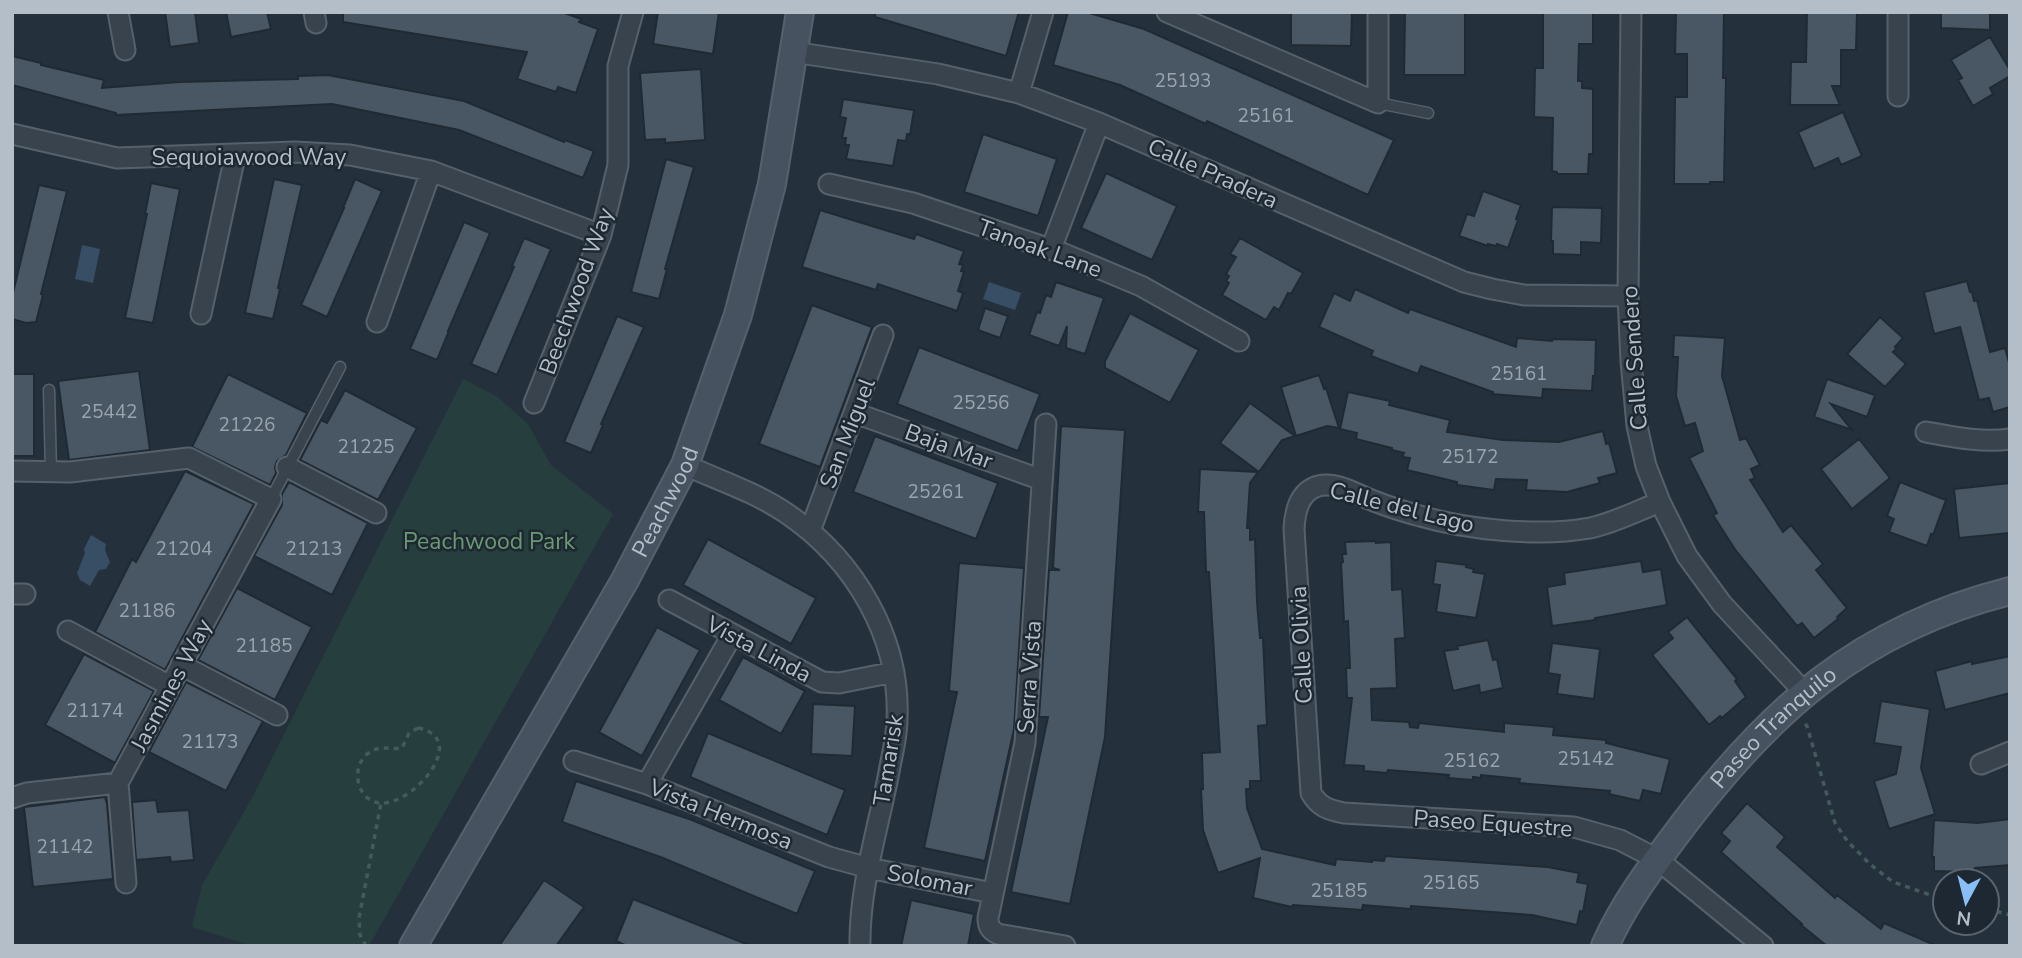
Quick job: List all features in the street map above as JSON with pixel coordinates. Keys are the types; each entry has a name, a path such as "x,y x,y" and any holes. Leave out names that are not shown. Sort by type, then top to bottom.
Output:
{"street":[{"path":"118,12 125,50"},
{"name":"Beechwood Way","path":"534,403 601,235 618,165 618,66 633,12"},
{"name":"Peachwood","path":"413,946 625,580 685,465 742,302 772,184 800,12"},
{"path":"1019,93 1043,12"},
{"path":"1167,12 1378,103 1378,12"},
{"name":"Calle Sendero","path":"1631,12 1628,296 1637,426 1646,466 1660,502 1688,556 1796,700"},
{"path":"1898,12 1898,96"},
{"name":"Calle Pradera","path":"793,52 938,74 1019,93 1099,123 1464,282 1524,295 1628,296"},
{"path":"1051,249 1099,123"},
{"name":"Sequoiawood Way","path":"12,134 117,158 295,152 351,155 431,172 601,235"},
{"path":"201,314 235,156"},
{"path":"377,322 431,172"},
{"name":"Tanoak Lane","path":"829,184 913,203 1051,249 1141,286 1239,341"},
{"name":"San Miguel","path":"810,531 883,335"},
{"name":"Baja Mar","path":"855,413 1042,480"},
{"name":"Serra Vista","path":"989,927 992,893 1025,743 1046,424"},
{"path":"1926,432 1998,441 2010,439"},
{"path":"12,471 70,472 189,458 271,499"},
{"name":"Tamarisk","path":"685,465 756,496 810,531 836,557 871,606 884,632 897,689 897,720 889,774 869,868 860,926 860,946"},
{"path":"287,467 376,513"},
{"name":"Calle del Lago","path":"1307,491 1320,485 1339,487 1422,517 1503,530 1591,528 1660,502"},
{"name":"Calle Olivia","path":"1307,491 1299,503 1294,529 1309,782 1315,801"},
{"name":"Jasmines Way","path":"118,783 271,499"},
{"name":"Paseo Tranquilo","path":"1605,946 1629,901 1657,859 1710,789 1762,731 1796,700 1851,657 1903,628 1971,600 2010,591"},
{"name":"Vista Linda","path":"669,600 822,682 839,683 894,672"},
{"path":"68,631 170,686"},
{"path":"647,784 732,635"},
{"path":"181,664 277,715"},
{"path":"1981,764 2010,752"},
{"name":"Vista Hermosa","path":"574,761 647,784 830,857 869,868"},
{"path":"12,798 27,793 118,783 126,883"},
{"name":"Paseo Equestre","path":"1315,801 1328,810 1344,813 1574,827 1620,840 1657,859 1763,946"},
{"name":"Solomar","path":"869,868 992,893"},
{"name":"Solomar","path":"989,927 998,933 1065,946"}],"lane":[{"path":"1378,103 1429,113"},
{"path":"271,499 340,367"},
{"path":"49,390 51,472"}],"path":[{"path":"1796,700 1807,726 1835,823 1848,842 1893,882 1931,895"},
{"path":"418,728 427,730 439,744 439,754 431,772 405,796 381,803 373,801 360,789 357,771 359,764 370,752 382,748 402,748 409,733 418,728"},
{"path":"366,946 360,935 359,918 381,803"}],"green space":[{"name":"Peachwood Park","path":"463,379 498,397 528,424 551,465 613,514 369,946 252,946 192,927 202,885 252,798"}],"water":[{"path":"82,245 100,249 93,283 75,279"},
{"path":"989,282 1021,293 1015,310 983,299"},
{"path":"91,535 106,544 105,550 110,562 106,569 99,570 90,586 80,580 77,573"}],"building":[{"path":"165,12 195,12 199,43 170,47"},
{"path":"226,12 267,12 271,29 231,37"},
{"path":"343,12 562,12 598,29 576,93 558,87 556,92 517,79 527,52 343,22"},
{"path":"658,12 719,12 713,54 653,44"},
{"path":"875,12 1019,12 1006,56 875,17"},
{"path":"1068,12 1086,12 1144,29 1394,140 1368,195 1207,121 1206,124 1120,85 1053,65"},
{"path":"1291,12 1352,12 1351,46 1291,45"},
{"path":"1405,12 1465,12 1465,75 1404,75"},
{"path":"1543,12 1593,13 1593,44 1579,44 1578,81 1582,81 1582,88 1593,89 1593,154 1589,154 1588,174 1557,174 1552,171 1553,118 1534,117 1535,68 1543,68"},
{"path":"1676,12 1724,12 1724,182 1674,184 1675,97 1687,97 1687,54 1675,54"},
{"path":"1807,12 1857,12 1856,50 1841,50 1841,86 1832,86 1840,105 1790,105 1791,62 1806,62"},
{"path":"1941,12 1990,12 1990,30 1941,28"},
{"path":"1990,37 2010,70 2010,76 1990,88 1993,94 1973,106 1958,80 1962,78 1951,60"},
{"path":"12,56 104,80 102,88 180,82 298,79 298,76 328,75 464,101 564,142 565,140 594,151 583,178 459,130 332,104 116,115 12,85"},
{"path":"701,69 705,140 665,143 665,139 645,140 640,73"},
{"path":"843,99 914,110 910,135 907,134 906,141 898,140 893,166 846,159 849,145 845,145 846,138 842,138 846,118 840,117"},
{"path":"1843,112 1862,156 1841,165 1838,158 1814,169 1798,132"},
{"path":"983,134 1057,159 1038,216 964,192"},
{"path":"666,159 694,167 659,299 631,292"},
{"path":"1106,173 1177,206 1152,260 1081,228"},
{"path":"274,179 302,185 273,319 245,313"},
{"path":"355,179 382,191 327,317 301,305"},
{"path":"151,183 180,189 153,323 125,318"},
{"path":"39,185 67,191 36,322 26,323 12,319 12,297"},
{"path":"1483,191 1521,205 1508,248 1497,244 1488,246 1459,236 1467,214 1474,216"},
{"path":"1552,207 1602,208 1601,243 1581,242 1581,255 1553,254"},
{"path":"820,210 914,239 916,234 964,251 959,264 963,265 961,271 964,272 958,291 963,293 957,311 878,284 876,290 802,267"},
{"path":"464,222 490,233 437,360 410,349"},
{"path":"524,238 551,249 497,375 471,364"},
{"path":"1240,238 1303,273 1279,310 1274,307 1266,320 1222,295 1229,283 1226,281 1229,276 1226,274 1236,257 1230,254"},
{"path":"1967,281 1974,301 1977,300 1990,352 2005,348 2010,366 2010,407 1993,412 1989,398 1979,400 1960,327 1934,334 1924,292"},
{"path":"1056,282 1104,298 1085,354 1066,348 1067,326 1059,346 1029,335 1037,312 1040,313 1046,295 1051,297"},
{"path":"1355,289 1408,313 1410,309 1516,347 1517,338 1552,341 1596,340 1592,391 1543,389 1542,398 1492,394 1493,392 1421,366 1418,374 1371,356 1373,351 1319,327 1334,293 1350,301"},
{"path":"812,305 872,327 820,467 759,444"},
{"path":"985,308 1008,316 1000,338 978,330"},
{"path":"1130,313 1199,350 1170,403 1105,368 1105,361"},
{"path":"617,316 644,327 591,453 564,442"},
{"path":"1880,317 1903,338 1893,352 1906,364 1885,387 1847,354"},
{"path":"1674,335 1725,338 1722,376 1740,440 1746,438 1760,465 1751,469 1755,478 1750,480 1783,532 1791,525 1823,564 1816,570 1847,608 1814,638 1802,623 1797,626 1736,551 1713,515 1717,513 1689,458 1703,451 1695,423 1685,426 1676,396 1678,357 1673,357"},
{"path":"919,347 1040,394 1018,451 897,404"},
{"path":"139,371 150,450 69,460 58,381"},
{"path":"12,374 34,374 34,456 12,456"},
{"path":"228,374 307,413 286,455 277,461 276,473 270,485 192,447"},
{"path":"1319,375 1339,428 1327,426 1296,436 1281,387"},
{"path":"1827,379 1875,395 1867,417 1831,404 1852,430 1814,417"},
{"path":"345,390 417,428 378,500 300,460 321,420 327,423"},
{"path":"1348,392 1390,401 1389,405 1450,420 1447,432 1503,440 1559,442 1603,431 1617,473 1598,478 1600,483 1567,492 1526,490 1527,480 1496,479 1494,490 1457,485 1457,482 1407,470 1410,458 1402,457 1404,453 1356,439 1357,433 1340,429"},
{"path":"1250,403 1295,436 1282,440 1259,472 1220,443"},
{"path":"1061,426 1125,430 1105,737 1070,904 1011,892 1048,717 1039,717 1049,570 1060,570 1053,568"},
{"path":"875,436 998,483 976,539 853,492"},
{"path":"1859,439 1890,478 1852,509 1821,469"},
{"path":"1200,469 1258,472 1250,483 1247,528 1250,528 1250,540 1255,539 1267,725 1258,726 1261,781 1250,781 1250,789 1246,789 1247,808 1262,849 1335,865 1336,859 1372,862 1384,861 1385,856 1548,867 1579,873 1577,882 1588,884 1583,912 1580,911 1577,925 1532,915 1411,906 1411,909 1363,905 1362,910 1292,907 1253,898 1260,858 1218,873 1203,830 1201,789 1202,753 1220,752 1204,512 1198,512"},
{"path":"185,471 254,504 165,670 95,632 132,559 136,562"},
{"path":"289,482 368,523 332,595 254,556 282,505 282,494"},
{"path":"1900,482 1946,500 1927,546 1889,532 1894,519 1887,516"},
{"path":"2010,483 2010,533 1959,538 1954,489"},
{"path":"708,539 816,598 791,644 683,585"},
{"path":"1345,542 1391,542 1392,590 1402,589 1405,638 1395,639 1397,688 1371,689 1372,720 1409,722 1410,727 1418,728 1419,723 1504,732 1504,723 1554,727 1553,735 1606,740 1606,743 1670,759 1661,794 1643,790 1640,801 1609,794 1610,791 1519,783 1520,779 1481,775 1481,778 1473,777 1473,780 1448,778 1449,775 1388,770 1387,773 1364,771 1364,766 1344,765 1352,698 1347,698 1346,668 1350,668 1348,621 1344,622 1342,554 1346,554"},
{"path":"1436,561 1467,565 1466,567 1474,569 1473,572 1485,574 1476,618 1436,612 1440,585 1433,584"},
{"path":"1641,561 1643,572 1661,569 1667,605 1552,626 1547,587 1565,584 1564,573"},
{"path":"959,563 1024,568 1014,729 985,861 924,848 957,692 949,691"},
{"path":"237,588 312,627 275,700 198,660"},
{"path":"1687,617 1737,679 1735,681 1746,697 1722,718 1720,716 1709,725 1652,655 1673,638 1668,632"},
{"path":"657,627 700,650 642,756 599,732"},
{"path":"1488,640 1493,660 1497,659 1503,688 1480,693 1479,685 1453,691 1444,651"},
{"path":"1552,643 1600,649 1594,699 1557,694 1560,675 1548,673"},
{"path":"84,654 154,691 115,763 45,725"},
{"path":"2010,656 2010,693 1945,710 1935,671 1972,661 1972,664"},
{"path":"743,657 805,691 781,734 719,700"},
{"path":"186,682 263,721 226,791 149,752"},
{"path":"1881,701 1930,709 1921,768 1935,814 1889,829 1874,781 1896,774 1901,747 1874,743"},
{"path":"813,704 855,706 852,756 811,754"},
{"path":"708,733 845,790 827,835 690,777"},
{"path":"576,781 692,820 815,871 797,914 663,858 562,822"},
{"path":"105,797 113,879 33,887 24,807"},
{"path":"156,800 158,812 189,810 194,860 171,862 170,857 136,860 132,802"},
{"path":"1747,803 1785,837 1777,847 1835,898 1837,895 1881,929 1884,923 1937,946 1827,946 1721,852 1730,841 1721,833"},
{"path":"2010,819 2010,865 1934,867 1934,820 1978,823"},
{"path":"544,880 584,907 556,946 499,946"},
{"path":"633,899 749,946 627,946 616,941"},
{"path":"911,900 974,914 968,946 901,946"}]}
